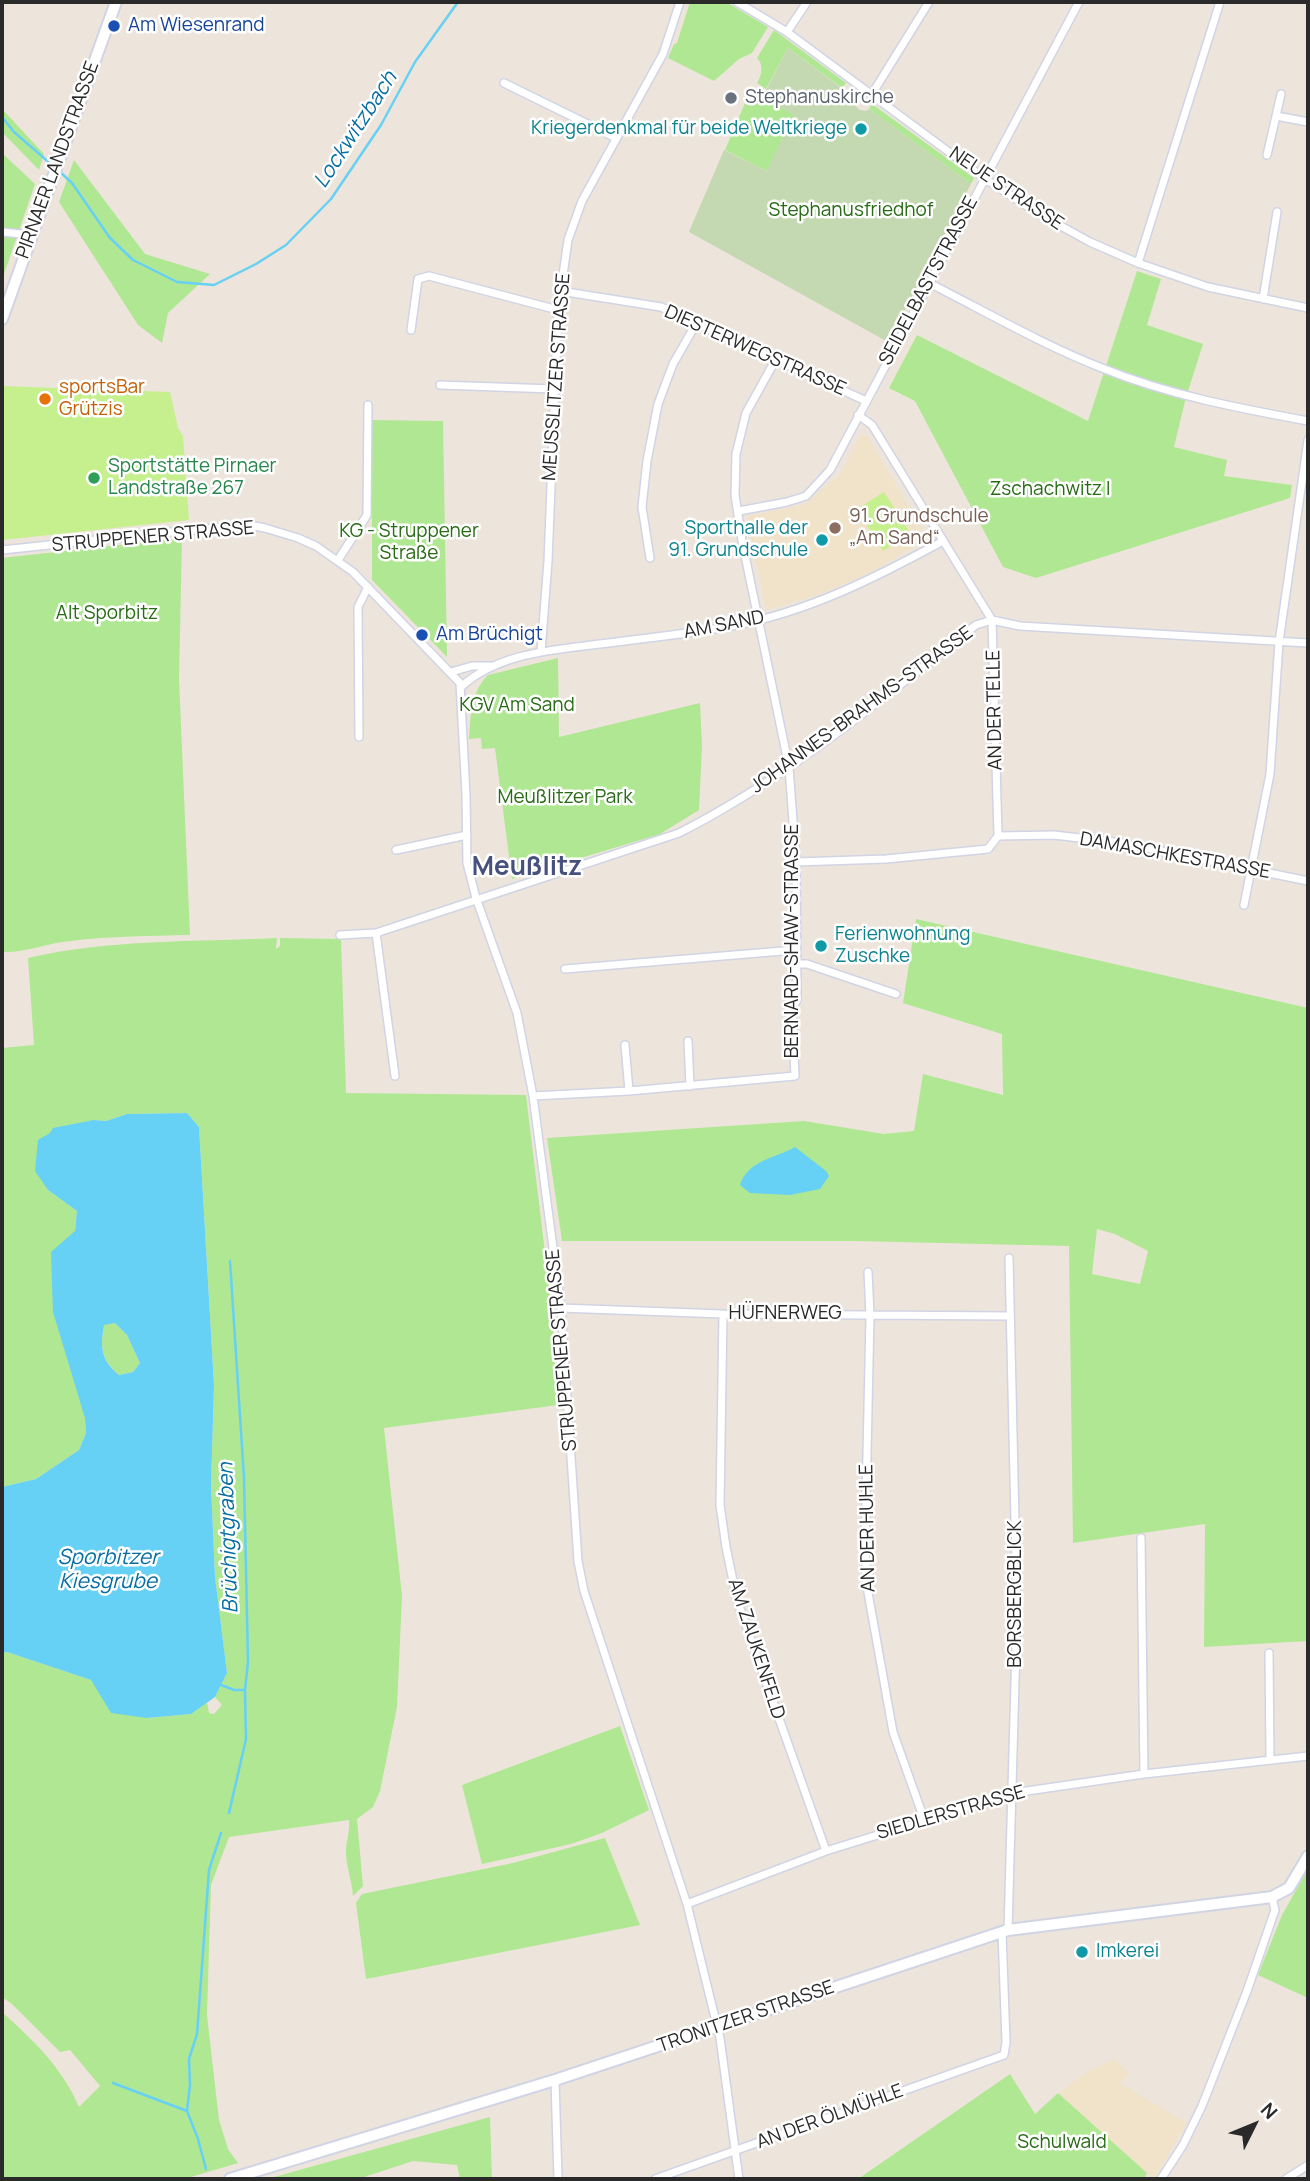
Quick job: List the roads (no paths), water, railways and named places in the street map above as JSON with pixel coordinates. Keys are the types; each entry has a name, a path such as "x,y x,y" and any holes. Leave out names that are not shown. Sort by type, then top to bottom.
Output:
{"street":[{"name":"PIRNAER LANDSTRASSE","path":"2,319 116,2"},
{"name":"MEUSSLITZER STRASSE","path":"541,652 548,561 558,310 568,240 582,201 662,57 680,2"},
{"name":"NEUE STRASSE","path":"737,2 787,33 984,178 1039,214 1090,242 1138,264 1208,287 1308,308"},
{"path":"787,33 807,2"},
{"path":"872,94 929,2"},
{"name":"SEIDELBASTSTRASSE","path":"739,511 806,496 830,471 1079,2"},
{"path":"1138,264 1220,2"},
{"path":"504,83 616,138"},
{"path":"1267,155 1281,94"},
{"path":"1276,116 1308,122"},
{"path":"1263,299 1278,212"},
{"path":"2,232 31,235"},
{"path":"411,330 418,279 429,276 558,310"},
{"path":"929,283 1101,368 1171,392 1308,421"},
{"name":"DIESTERWEGSTRASSE","path":"560,290 661,307 866,401"},
{"path":"650,558 642,507 647,461 658,404 673,364 697,322"},
{"name":"BERNARD-SHAW-STRASSE","path":"690,1086 794,1076 792,1008 797,1000 796,862 789,767 735,495 736,454 746,413 776,359"},
{"path":"440,385 553,389"},
{"path":"338,560 367,515 368,405"},
{"path":"858,415 872,425 992,620"},
{"path":"1244,905 1269,774 1279,642 1308,440"},
{"name":"STRUPPENER STRASSE","path":"2,550 200,529 254,526 298,538 338,560 368,587 451,672 461,687 467,863 476,898 517,1013 533,1096 561,1308 578,1560 584,1591 688,1903 717,2026 739,2179"},
{"name":"AM SAND","path":"461,687 472,677 492,666 541,652 733,626 829,598 873,579 943,541"},
{"path":"359,737 358,607 368,587"},
{"name":"JOHANNES-BRAHMS-STRASSE","path":"340,935 376,933 476,898 664,840 704,821 789,767 976,625 992,620 1020,626 1308,643"},
{"name":"AN DER TELLE","path":"992,620 998,836"},
{"name":"AM SAND","path":"451,672 472,666 492,666"},
{"path":"396,850 467,835"},
{"name":"DAMASCHKESTRASSE","path":"796,862 886,859 988,849 998,836 1054,835 1122,843 1308,881"},
{"path":"376,933 395,1076"},
{"path":"565,969 795,950"},
{"path":"796,964 807,964 896,994"},
{"path":"533,1096 690,1086 688,1041"},
{"path":"625,1045 629,1091"},
{"name":"BORSBERGBLICK","path":"1004,2055 1005,1931 1013,1793 1017,1611 1009,1258"},
{"name":"AN DER HUHLE","path":"868,1272 870,1315 865,1548 867,1587 893,1732 924,1819"},
{"name":"HÜFNERWEG","path":"561,1308 723,1314 1010,1316"},
{"name":"AM ZAUKENFELD","path":"723,1314 720,1505 726,1547 737,1600 826,1850"},
{"path":"1141,1538 1144,1774"},
{"path":"1269,1653 1270,1759"},
{"name":"SIEDLERSTRASSE","path":"688,1903 826,1850 1013,1793 1144,1774 1308,1756"},
{"path":"1161,2179 1183,2145 1202,2106 1275,1910 1272,1897 1289,1888 1308,1856"},
{"name":"TRONITZER STRASSE","path":"230,2179 555,2080 1005,1931 1272,1897"},
{"name":"AN DER ÖLMÜHLE","path":"655,2179 1004,2055"},
{"path":"555,2080 558,2179"},
{"path":"1286,2179 1308,2165"}],"water":[{"name":"Sporbitzer Kiesgrube","path":"187,1113 199,1127 214,1385 211,1486 215,1577 227,1673 215,1697 191,1714 147,1718 111,1713 91,1680 7,1652 2,1653 2,1487 36,1479 79,1450 86,1433 85,1418 53,1312 51,1252 75,1231 77,1211 48,1190 35,1171 38,1140 53,1128 94,1120 106,1121 127,1114","holes":["115,1323 127,1335 140,1363 133,1372 119,1375 108,1364 103,1353 104,1325"]},
{"path":"795,1147 829,1176 820,1189 790,1195 750,1193 740,1185 749,1170 756,1165"}],"waterway":[{"name":"Lockwitzbach","path":"60,172 72,183 110,238 133,260 177,282 214,285 286,245 331,199 381,125 415,62 458,2"},
{"name":"Lockwitzbach","path":"2,117 14,132 52,165"},
{"name":"Brüchigtgraben","path":"229,1813 246,1739 245,1690 248,1662 244,1478 230,1261"},
{"path":"221,1685 234,1690 245,1690"},
{"name":"Brüchigtgraben","path":"206,2169 187,2111 189,2059 197,2034 209,1870 221,1833"},
{"path":"113,2083 187,2111"}],"place":[{"name":"Am Wiesenrand","path":"114,26"},
{"name":"Stephanuskirche","path":"731,98"},
{"name":"Kriegerdenkmal für beide Weltkriege","path":"861,129"},
{"name":"sportsBar Grützis","path":"45,399"},
{"name":"Sportstätte Pirnaer Landstraße 267","path":"94,478"},
{"name":"91. Grundschule „Am Sand“","path":"835,528"},
{"name":"Sporthalle der 91. Grundschule","path":"822,540"},
{"name":"Am Brüchigt","path":"422,635"},
{"name":"Ferienwohnung Zuschke","path":"821,946"},
{"name":"Imkerei","path":"1082,1952"}],"district":[{"name":"Meußlitz","path":"527,868"}],"park label":[{"name":"Stephanusfriedhof","path":"851,211"},
{"name":"Zschachwitz I","path":"1050,490"},
{"name":"KG - Struppener Straße","path":"409,543"},
{"name":"Alt Sporbitz","path":"107,614"},
{"name":"KGV Am Sand","path":"517,706"},
{"name":"Meußlitzer Park","path":"565,798"},
{"name":"Schulwald","path":"1062,2143"}]}
